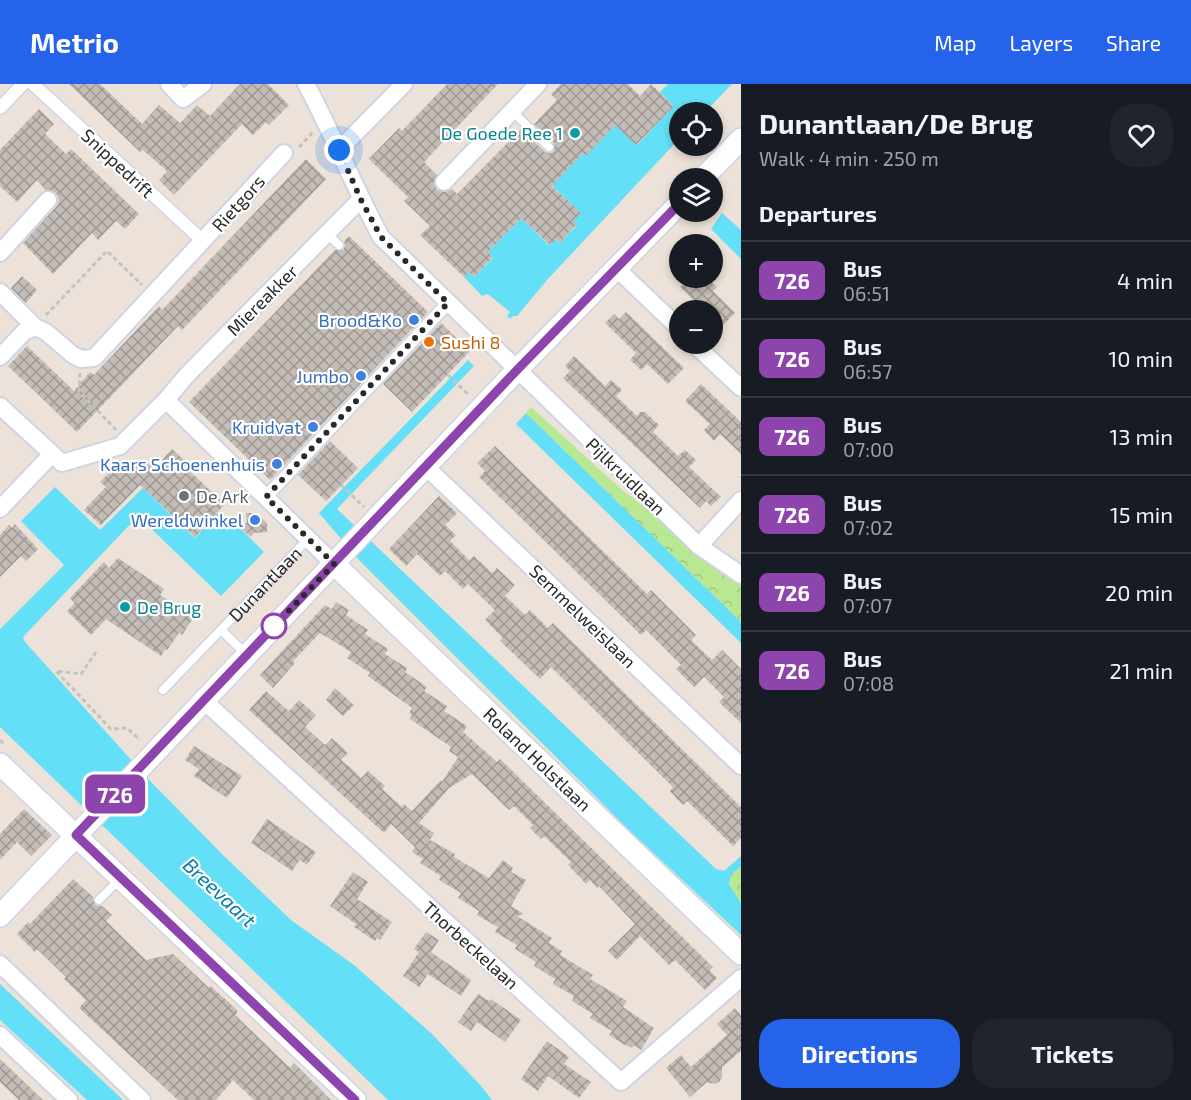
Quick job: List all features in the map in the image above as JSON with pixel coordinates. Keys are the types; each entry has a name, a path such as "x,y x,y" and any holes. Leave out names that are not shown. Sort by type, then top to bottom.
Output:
{"street":[{"path":"0,108 23,84"},
{"name":"Snippedrift","path":"33,84 203,241"},
{"path":"169,84 183,99 203,84"},
{"path":"306,84 381,237 517,370"},
{"path":"339,150 404,84"},
{"path":"444,182 538,84"},
{"path":"713,168 741,139"},
{"name":"Rietgors","path":"81,360 94,358 284,153"},
{"path":"0,253 48,200"},
{"name":"Miereakker","path":"126,440 186,376 333,240 361,200"},
{"name":"Dunantlaan","path":"0,916 517,370 669,214"},
{"path":"616,268 669,319"},
{"path":"0,292 34,327 46,332 73,356 81,360"},
{"path":"266,497 448,303"},
{"path":"0,357 24,332 34,327"},
{"path":"705,354 741,388"},
{"name":"Pijlkruidlaan","path":"517,370 699,546 741,575"},
{"path":"166,399 309,538 341,557"},
{"path":"0,406 62,464 120,446 126,440"},
{"path":"0,509 52,454"},
{"name":"Semmelweislaan","path":"426,467 741,766"},
{"path":"699,546 741,500"},
{"name":"Roland Holstlaan","path":"341,557 741,954"},
{"name":"Thorbeckelaan","path":"203,700 621,1082 741,978"},
{"path":"0,764 83,827 122,877 355,1100"},
{"path":"0,964 142,1100"},
{"path":"0,1035 69,1100"}],"lane":[{"path":"512,111 549,147"},
{"name":"Dunantlaan","path":"163,690 309,538"},
{"name":"Dunantlaan","path":"221,630 247,655"},
{"path":"99,900 122,877"}],"path":[{"path":"284,153 290,156 326,121"},
{"path":"34,327 106,251 153,295"},
{"path":"81,360 79,391 126,440"},
{"path":"448,375 461,387"},
{"path":"341,485 355,499"},
{"path":"96,652 81,674 56,671 111,729 127,728 148,759"}],"green space":[{"path":"531,407 620,488 741,584 741,622 526,413"},
{"path":"741,867 741,903 729,884 730,874"}],"water":[{"path":"668,84 732,84 715,102 670,102 660,92"},
{"path":"669,111 669,150 547,280 517,316 510,319 507,316 510,312 488,294 482,296 464,277 469,272 474,277 493,258 488,252 521,218 549,245 556,239 560,243 577,225 573,221 580,213 552,185 615,125 637,145"},
{"path":"723,214 741,230 741,259 723,241 723,234 716,234 711,229 716,222 723,222"},
{"path":"468,360 474,366 337,509 716,869 724,871 741,856 741,867 731,874 729,884 741,903 741,935 629,830 360,561 319,513"},
{"path":"526,413 741,622 741,643 516,424"},
{"name":"Breevaart","path":"55,487 100,530 143,488 195,538 218,513 224,518 228,516 264,552 221,596 138,516 23,637 25,642 152,783 224,856 291,920 354,965 432,1034 492,1100 388,1100 0,727 0,629 64,565 21,521"},
{"path":"0,984 123,1100 87,1100 0,1020"}],"building":[{"path":"69,84 100,84 142,124 159,105 180,123 197,105 210,116 240,84 268,84 289,105 269,125 266,122 253,135 242,124 174,195 159,180 167,171 143,150 140,152"},
{"path":"447,84 498,84 424,162 437,175 434,184 437,190 446,192 452,189 457,194 521,129 545,152 554,151 554,143 534,124 557,100 551,94 561,84 628,84 640,96 651,84 670,102 669,111 636,145 615,125 586,156 583,153 552,186 581,213 573,221 577,224 560,243 556,239 550,245 521,218 488,252 493,257 474,277 469,272 464,277 420,235 430,226 404,201 408,197 369,159 399,128 402,131"},
{"path":"39,109 54,124 45,134 66,154 71,149 139,214 125,229 116,221 98,240 92,233 53,274 23,243 56,207 59,202 58,196 55,192 46,190 37,180 17,202 0,186 0,150"},
{"path":"306,159 326,179 182,330 178,326 77,432 8,366 27,346 74,391 90,372 94,375 159,306 162,310"},
{"path":"349,236 428,312 270,480 189,402 335,250 343,250 344,241"},
{"path":"22,276 37,290 26,303 11,288"},
{"path":"681,288 716,288 713,291 722,300 694,300"},
{"path":"723,301 735,313 723,326"},
{"path":"626,312 684,368 668,384 647,364 641,370 630,360 636,353 605,323 614,314 619,319"},
{"path":"441,323 470,351 412,412 383,384"},
{"path":"574,356 605,386 611,380 617,385 622,390 616,396 637,416 640,412 645,412 659,425 653,432 678,456 685,450 696,460 689,467 721,497 711,506 706,501 700,508 563,378 570,371 565,366"},
{"path":"701,384 741,422 741,454 720,434 714,441 704,430 710,424 685,401"},
{"path":"330,441 358,468 326,501 298,475"},
{"path":"495,446 647,594 651,590 696,635 691,640 712,660 722,650 741,669 741,723 719,702 724,697 704,677 694,687 676,669 681,665 646,630 641,635 479,477 485,471 477,463"},
{"name":"De Ark","path":"172,449 188,464 185,467 225,504 195,537 140,485 101,525 84,510 106,487 100,482 114,468 120,473 128,464 133,469 142,460 148,465 157,456 161,461"},
{"path":"439,496 457,513 445,525 456,535 450,541 469,560 474,556 492,573 497,568 515,585 505,596 525,615 530,610 548,628 553,623 741,807 741,838 733,846 687,801 683,805 670,791 673,787 551,667 540,679 500,641 503,638 485,620 495,610 468,584 463,589 445,571 440,576 417,554 406,566 389,549"},
{"path":"246,513 256,513 267,523 267,532 254,533 251,537 241,528 247,522"},
{"path":"15,524 38,549 26,561 21,556 0,577 0,535 9,525 12,528"},
{"name":"De Brug","path":"118,558 164,589 160,595 194,617 182,635 179,633 161,656 106,619 91,635 67,611 75,603 70,598 104,562 109,568"},
{"path":"336,602 349,610 346,615 368,630 365,634 388,649 385,654 407,668 405,672 427,687 424,691 447,706 444,711 467,726 463,732 497,762 500,759 713,967 709,970 717,978 705,990 675,960 669,965 640,936 617,960 608,951 635,924 599,886 597,888 590,880 586,884 568,865 571,862 544,836 541,839 530,828 533,825 514,806 509,810 472,774 449,788 419,823 434,833 430,840 489,878 503,860 513,868 511,872 526,880 511,906 524,914 517,916 552,938 549,943 562,951 560,955 593,975 590,979 627,1001 623,1007 654,1028 641,1050 633,1045 632,1048 623,1044 609,1035 612,1031 590,1018 593,1014 572,1001 574,996 553,984 555,979 534,966 536,962 515,949 517,945 495,932 498,927 477,915 479,911 458,898 461,893 439,880 441,876 420,863 423,859 412,852 415,847 391,824 384,833 249,710 266,691 289,711 299,700 316,715 305,727 325,745 332,738 348,753 341,760 361,778 368,771 385,786 382,789 402,807 404,804 412,811 441,780 442,782 458,757 449,751 451,747 410,719 412,715 409,713 412,708 368,676 370,673 347,658 351,652 320,633 293,661 295,663 273,688 260,675 325,605 332,609"},
{"path":"335,688 354,705 343,716 326,700"},
{"path":"194,746 242,776 227,798 194,776 199,769 185,760"},
{"path":"24,809 52,835 31,856 17,842 0,860 0,834"},
{"path":"267,819 316,852 307,865 300,860 292,871 251,843"},
{"path":"353,872 368,882 357,899 392,922 380,940 377,938 375,941 354,927 356,924 330,906"},
{"path":"73,879 93,897 95,905 102,906 112,915 106,921 146,960 173,954 209,988 210,986 237,1010 235,1015 290,1068 294,1063 331,1100 254,1100 233,1080 216,1100 178,1100 79,1008 86,1000 37,949 35,952 17,934 28,922 30,924"},
{"path":"426,932 439,940 431,952 471,980 461,996 428,974 419,987 403,976 419,952 414,949"},
{"path":"478,994 489,1001 491,999 521,1020 505,1042 477,1022 471,1031 458,1022"},
{"path":"735,1008 741,1015 741,1051 722,1067 722,1077 719,1082 714,1084 707,1082 690,1097 666,1068 681,1055 691,1067 727,1035 717,1024"},
{"path":"547,1041 569,1057 564,1064 591,1082 579,1098 548,1076 538,1091 521,1079"},
{"path":"0,1059 43,1100 19,1100 0,1082"}],"bus line":[{"name":"726","path":"355,1100 76,835 517,370 669,214"}],"place":[{"name":"De Goede Ree 1","path":"575,133"},
{"name":"Brood&Ko","path":"414,320"},
{"name":"Sushi 8","path":"429,342"},
{"name":"Jumbo","path":"361,376"},
{"name":"Kruidvat","path":"313,427"},
{"name":"Kaars Schoenenhuis","path":"277,464"},
{"name":"De Ark","path":"184,496"},
{"name":"Wereldwinkel","path":"255,520"},
{"name":"De Brug","path":"125,607"}],"route":[{"path":"274,626 334,564 266,497 448,303 381,237 361,200 339,150"}]}
